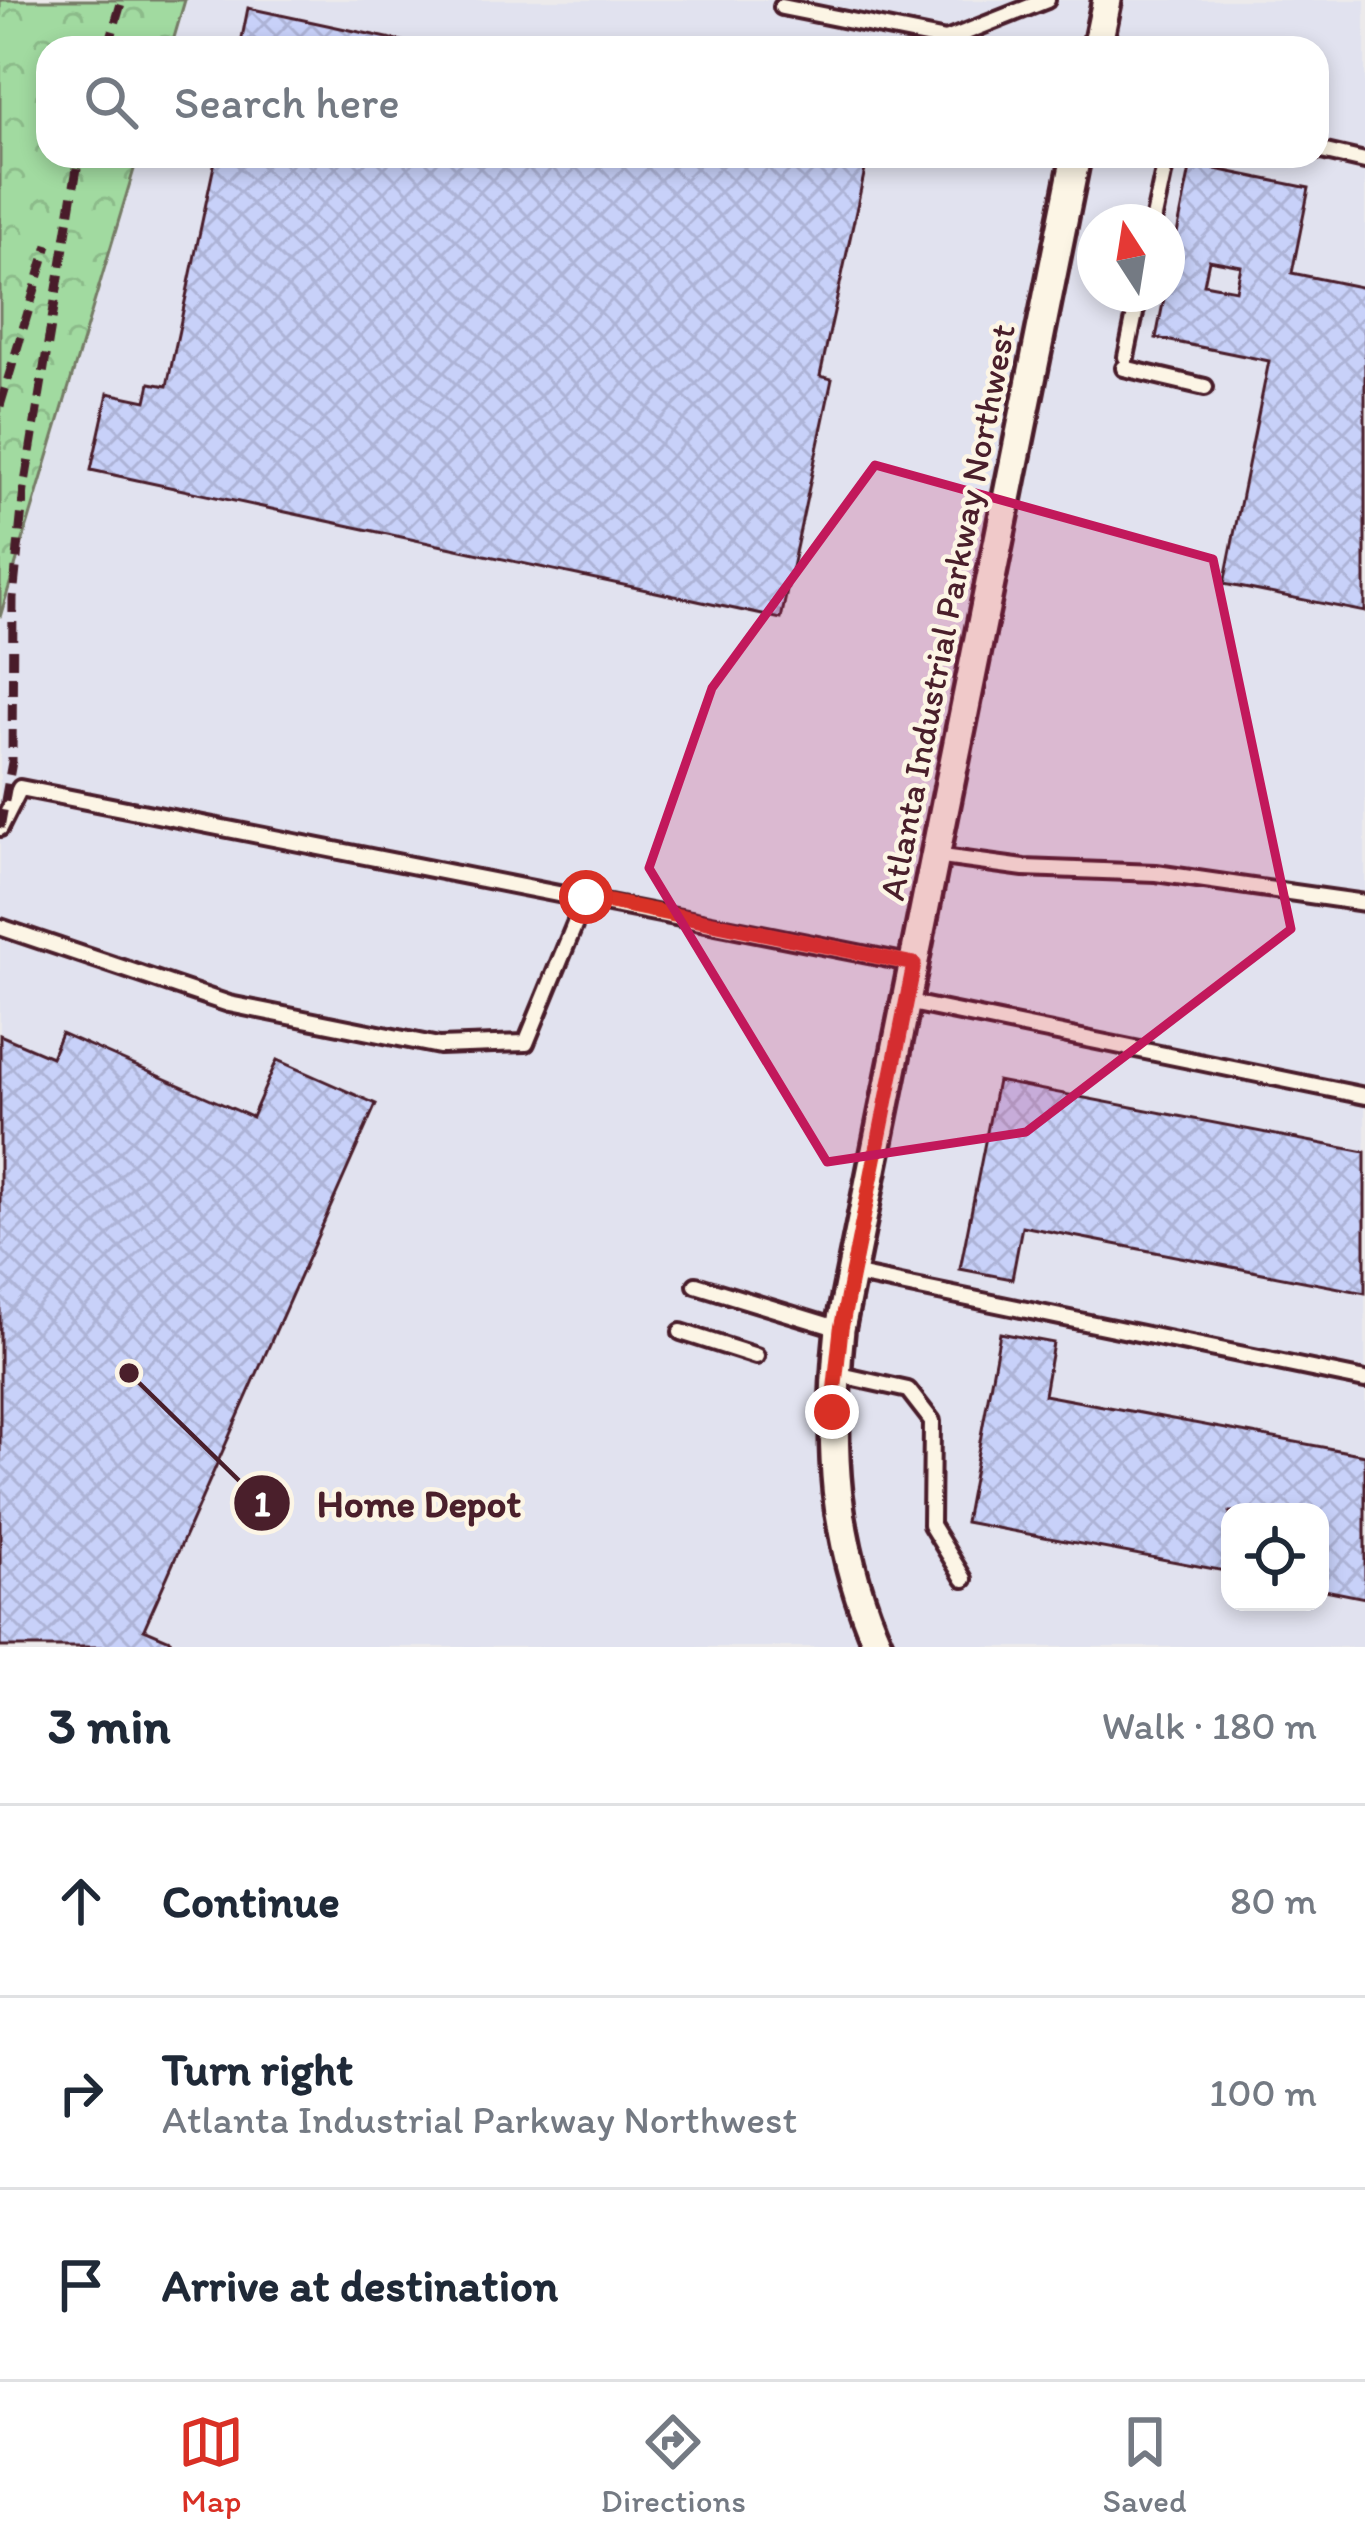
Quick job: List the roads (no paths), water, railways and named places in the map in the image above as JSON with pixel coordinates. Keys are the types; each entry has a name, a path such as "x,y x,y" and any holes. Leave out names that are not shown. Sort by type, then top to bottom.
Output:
{"street":[{"path":"1100,36 1107,0"},
{"name":"Atlanta Industrial Parkway Northwest","path":"879,1647 851,1568 836,1495 832,1412 841,1329 1074,168"}],"lane":[{"path":"956,36 1047,0"},
{"path":"782,7 926,36"},
{"path":"1329,152 1365,160"},
{"path":"1157,204 1164,168"},
{"path":"1135,312 1125,363 1204,387"},
{"path":"0,828 20,788 914,964"},
{"path":"935,856 1024,868 1156,873 1365,903"},
{"path":"0,927 229,1004 439,1046 526,1043 586,897"},
{"path":"906,1001 1365,1096"},
{"path":"851,1274 1365,1379"},
{"path":"696,1285 841,1329"},
{"path":"681,1332 756,1356"},
{"path":"836,1374 908,1390 932,1421 931,1525 964,1579"}],"railway":[{"path":"112,36 122,0"},
{"path":"0,828 12,762 13,598 24,489 77,168"},
{"path":"0,406 48,245"}],"place":[{"name":"Home Depot","path":"129,1373"}]}
